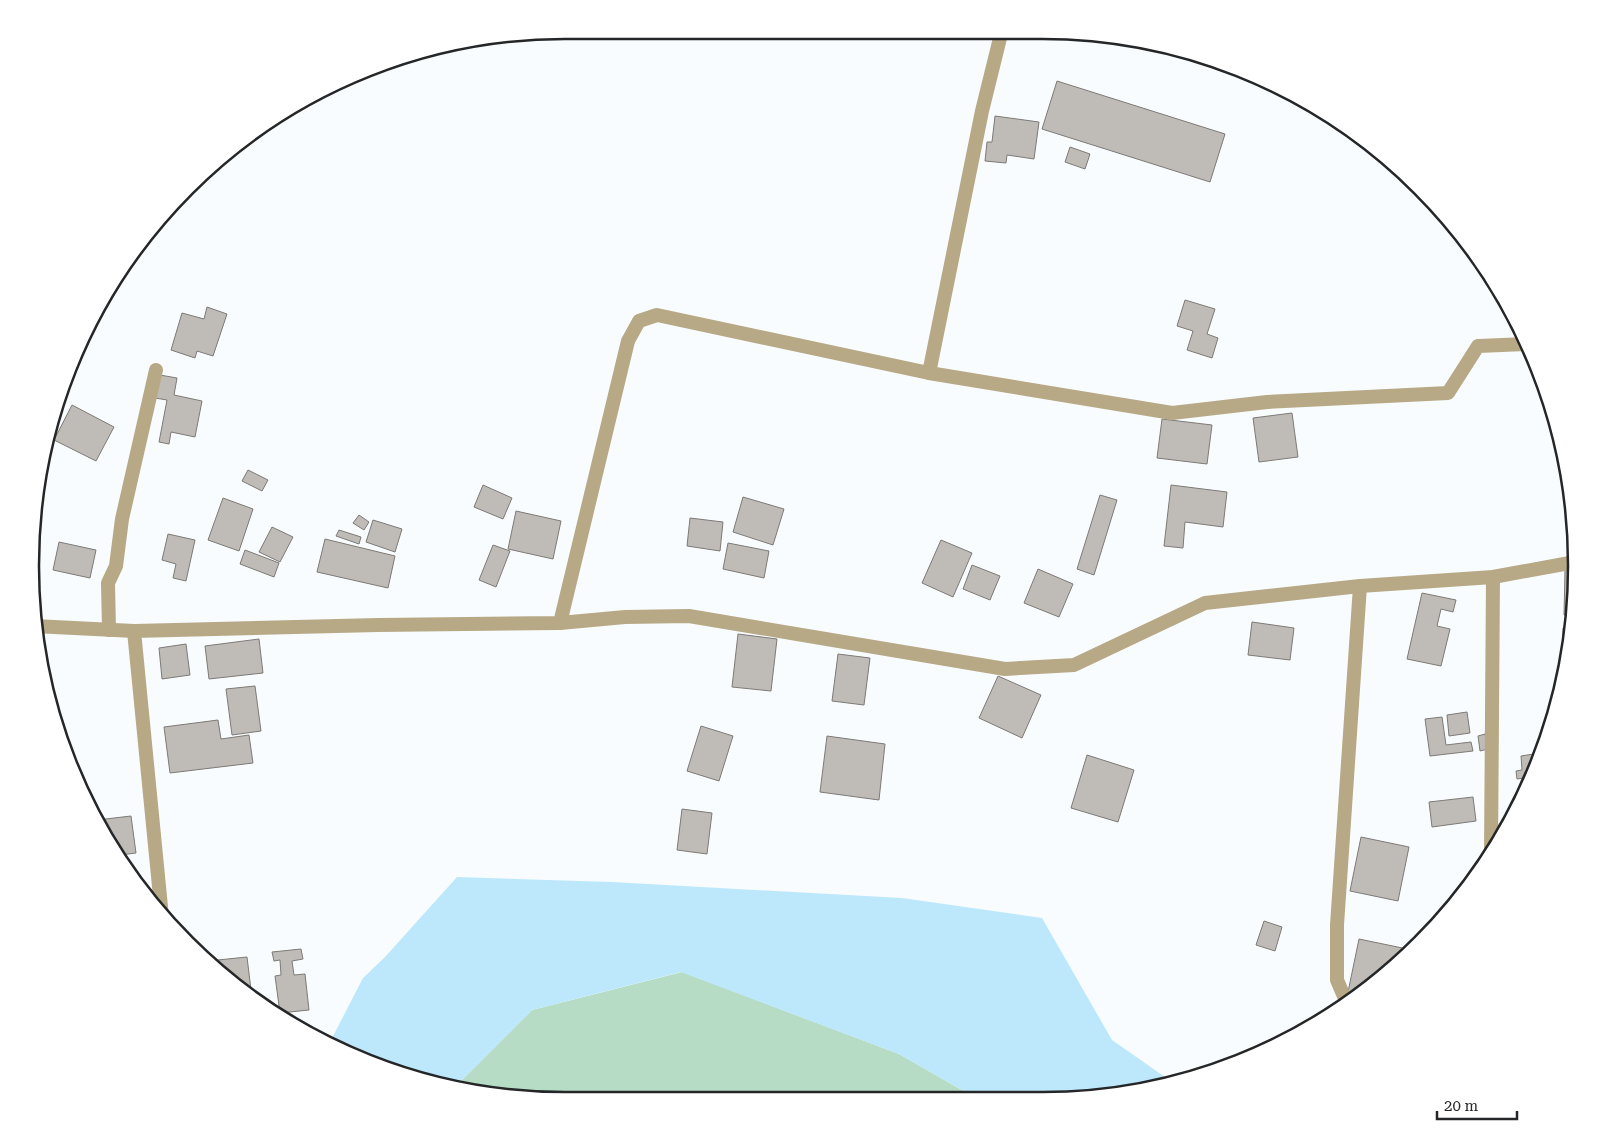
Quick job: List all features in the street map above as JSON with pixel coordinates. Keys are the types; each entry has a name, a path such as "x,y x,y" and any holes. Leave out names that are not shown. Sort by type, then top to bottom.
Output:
{"street":[{"path":"929,374 982,111 1000,39"},
{"path":"560,623 628,341 638,321 656,315 929,374 1172,413 1267,402 1448,393 1478,346 1519,344"},
{"path":"109,630 108,583 116,566 122,519 156,370"},
{"path":"42,626 134,631 560,623 625,617 688,616 1005,669 1074,665 1205,603 1360,586 1493,578 1568,563"},
{"path":"1491,840 1493,578"},
{"path":"1344,996 1337,980 1337,925 1360,586"},
{"path":"134,631 161,902"}],"green space":[{"path":"682,972 899,1054 965,1092 566,1092 497,1088 461,1081 532,1010"}],"water":[{"path":"457,877 612,882 902,898 1042,918 1112,1040 1165,1077 1110,1088 1076,1091 965,1092 899,1054 681,972 532,1010 461,1081 396,1064 332,1038 363,978 385,957"}],"building":[{"path":"1057,81 1225,134 1210,182 1042,129"},
{"path":"995,116 1039,122 1034,159 1007,155 1006,163 985,161 987,142 992,142"},
{"path":"1070,147 1090,154 1085,169 1065,162"},
{"path":"1185,300 1215,309 1207,334 1218,338 1212,358 1187,350 1193,331 1177,326"},
{"path":"207,307 227,314 213,356 197,351 195,358 171,350 182,313 204,319"},
{"path":"160,375 177,378 174,395 202,401 195,437 171,432 169,444 159,442 167,400 155,398"},
{"path":"72,405 114,427 96,461 54,440"},
{"path":"1292,413 1298,457 1259,462 1253,418"},
{"path":"1162,419 1212,425 1207,464 1157,458"},
{"path":"248,470 268,480 262,491 242,481"},
{"path":"483,485 512,498 503,519 474,507"},
{"path":"1171,485 1227,492 1223,527 1185,522 1183,548 1164,546"},
{"path":"1100,495 1117,500 1094,575 1077,569"},
{"path":"743,497 784,509 773,545 733,532"},
{"path":"223,498 253,509 239,551 208,540"},
{"path":"516,511 561,521 553,559 508,549"},
{"path":"359,515 369,522 364,530 353,523"},
{"path":"690,518 723,522 720,551 687,546"},
{"path":"373,520 402,529 395,552 366,542"},
{"path":"272,527 293,537 280,562 259,552"},
{"path":"339,530 361,537 359,544 336,536"},
{"path":"168,534 195,540 186,581 173,578 176,564 162,560"},
{"path":"325,539 395,556 388,588 317,572"},
{"path":"941,540 972,553 953,597 922,583"},
{"path":"59,542 96,550 90,578 53,570"},
{"path":"728,543 769,551 764,578 723,569"},
{"path":"493,545 510,551 496,587 479,580"},
{"path":"245,550 279,563 274,577 240,564"},
{"path":"972,565 1000,576 990,600 963,589"},
{"path":"1038,569 1073,584 1059,617 1024,603"},
{"path":"1565,570 1568,570 1567,600 1566,615 1564,615"},
{"path":"1422,593 1456,600 1453,612 1441,609 1437,626 1450,629 1441,666 1407,659"},
{"path":"1252,622 1294,628 1290,660 1248,655"},
{"path":"738,634 777,639 771,691 732,687"},
{"path":"259,639 263,673 209,679 205,646"},
{"path":"186,644 190,675 162,679 159,648"},
{"path":"838,654 870,658 864,705 832,701"},
{"path":"998,676 1041,695 1022,738 979,718"},
{"path":"255,686 261,731 232,735 226,689"},
{"path":"1467,712 1470,733 1449,736 1447,715"},
{"path":"1442,717 1446,745 1471,742 1473,751 1430,756 1425,719"},
{"path":"218,720 221,739 249,735 253,763 170,773 164,727"},
{"path":"701,726 733,736 719,781 687,771"},
{"path":"1485,734 1488,749 1480,751 1478,736"},
{"path":"827,736 885,744 879,800 820,792"},
{"path":"1533,754 1523,778 1517,779 1516,771 1522,770 1521,756"},
{"path":"1087,755 1134,770 1118,822 1071,808"},
{"path":"1473,797 1476,821 1432,827 1429,802"},
{"path":"682,809 712,813 707,854 677,850"},
{"path":"131,816 136,853 126,854 104,819"},
{"path":"1361,837 1409,847 1398,901 1350,891"},
{"path":"1264,921 1282,927 1275,951 1256,945"},
{"path":"1359,939 1403,948 1389,962 1348,992"},
{"path":"301,949 303,959 292,961 294,975 305,974 309,1010 287,1012 279,1007 275,976 281,975 280,960 274,961 272,952"},
{"path":"247,957 251,987 245,983 216,960"}]}
